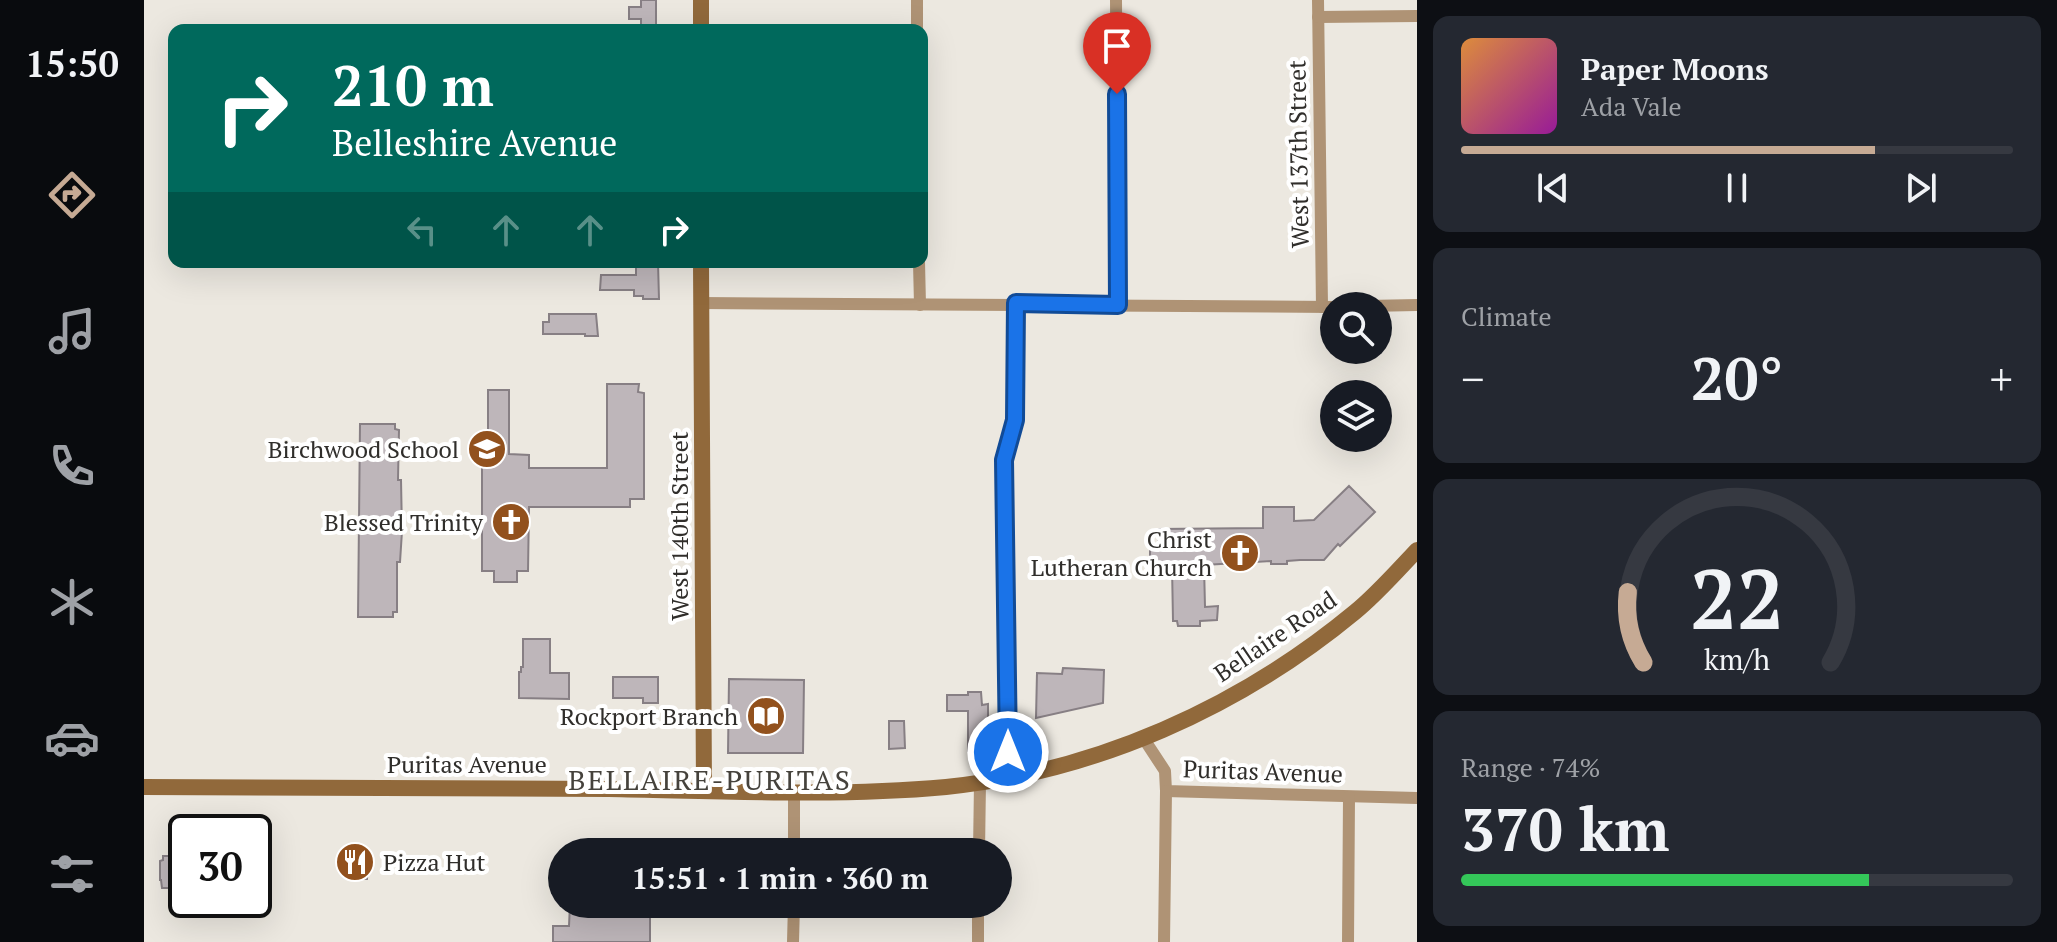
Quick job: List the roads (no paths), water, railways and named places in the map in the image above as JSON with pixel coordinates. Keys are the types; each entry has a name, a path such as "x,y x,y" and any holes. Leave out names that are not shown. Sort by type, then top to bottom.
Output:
{"street":[{"path":"701,0 701,24"},
{"path":"917,0 917,24"},
{"path":"1116,0 1118,305"},
{"name":"West 137th Street","path":"1318,0 1327,292"},
{"path":"1318,17 1417,16"},
{"name":"West 140th Street","path":"701,268 704,790"},
{"path":"919,268 920,305"},
{"path":"701,303 1320,307"},
{"path":"1008,778 1004,460 1015,420 1016,303"},
{"path":"1392,305 1416,305"},
{"name":"Bellaire Road","path":"1144,739 1204,711 1285,664 1356,611 1417,550"},
{"name":"Puritas Avenue","path":"144,787 911,789 1008,778 1144,739 1165,771 1166,791 1417,798"},
{"path":"979,838 980,782"},
{"path":"794,791 794,838"},
{"path":"1164,942 1166,791"},
{"path":"1348,942 1349,797"},
{"path":"793,942 794,918"},
{"path":"978,918 978,942"}],"place":[{"name":"Birchwood School","path":"487,449"},
{"name":"Blessed Trinity","path":"511,522"},
{"name":"Christ Lutheran Church","path":"1240,553"},
{"name":"Rockport Branch","path":"766,716"},
{"name":"Pizza Hut","path":"355,862"}],"district":[{"name":"BELLAIRE-PURITAS","path":"710,779"}]}
